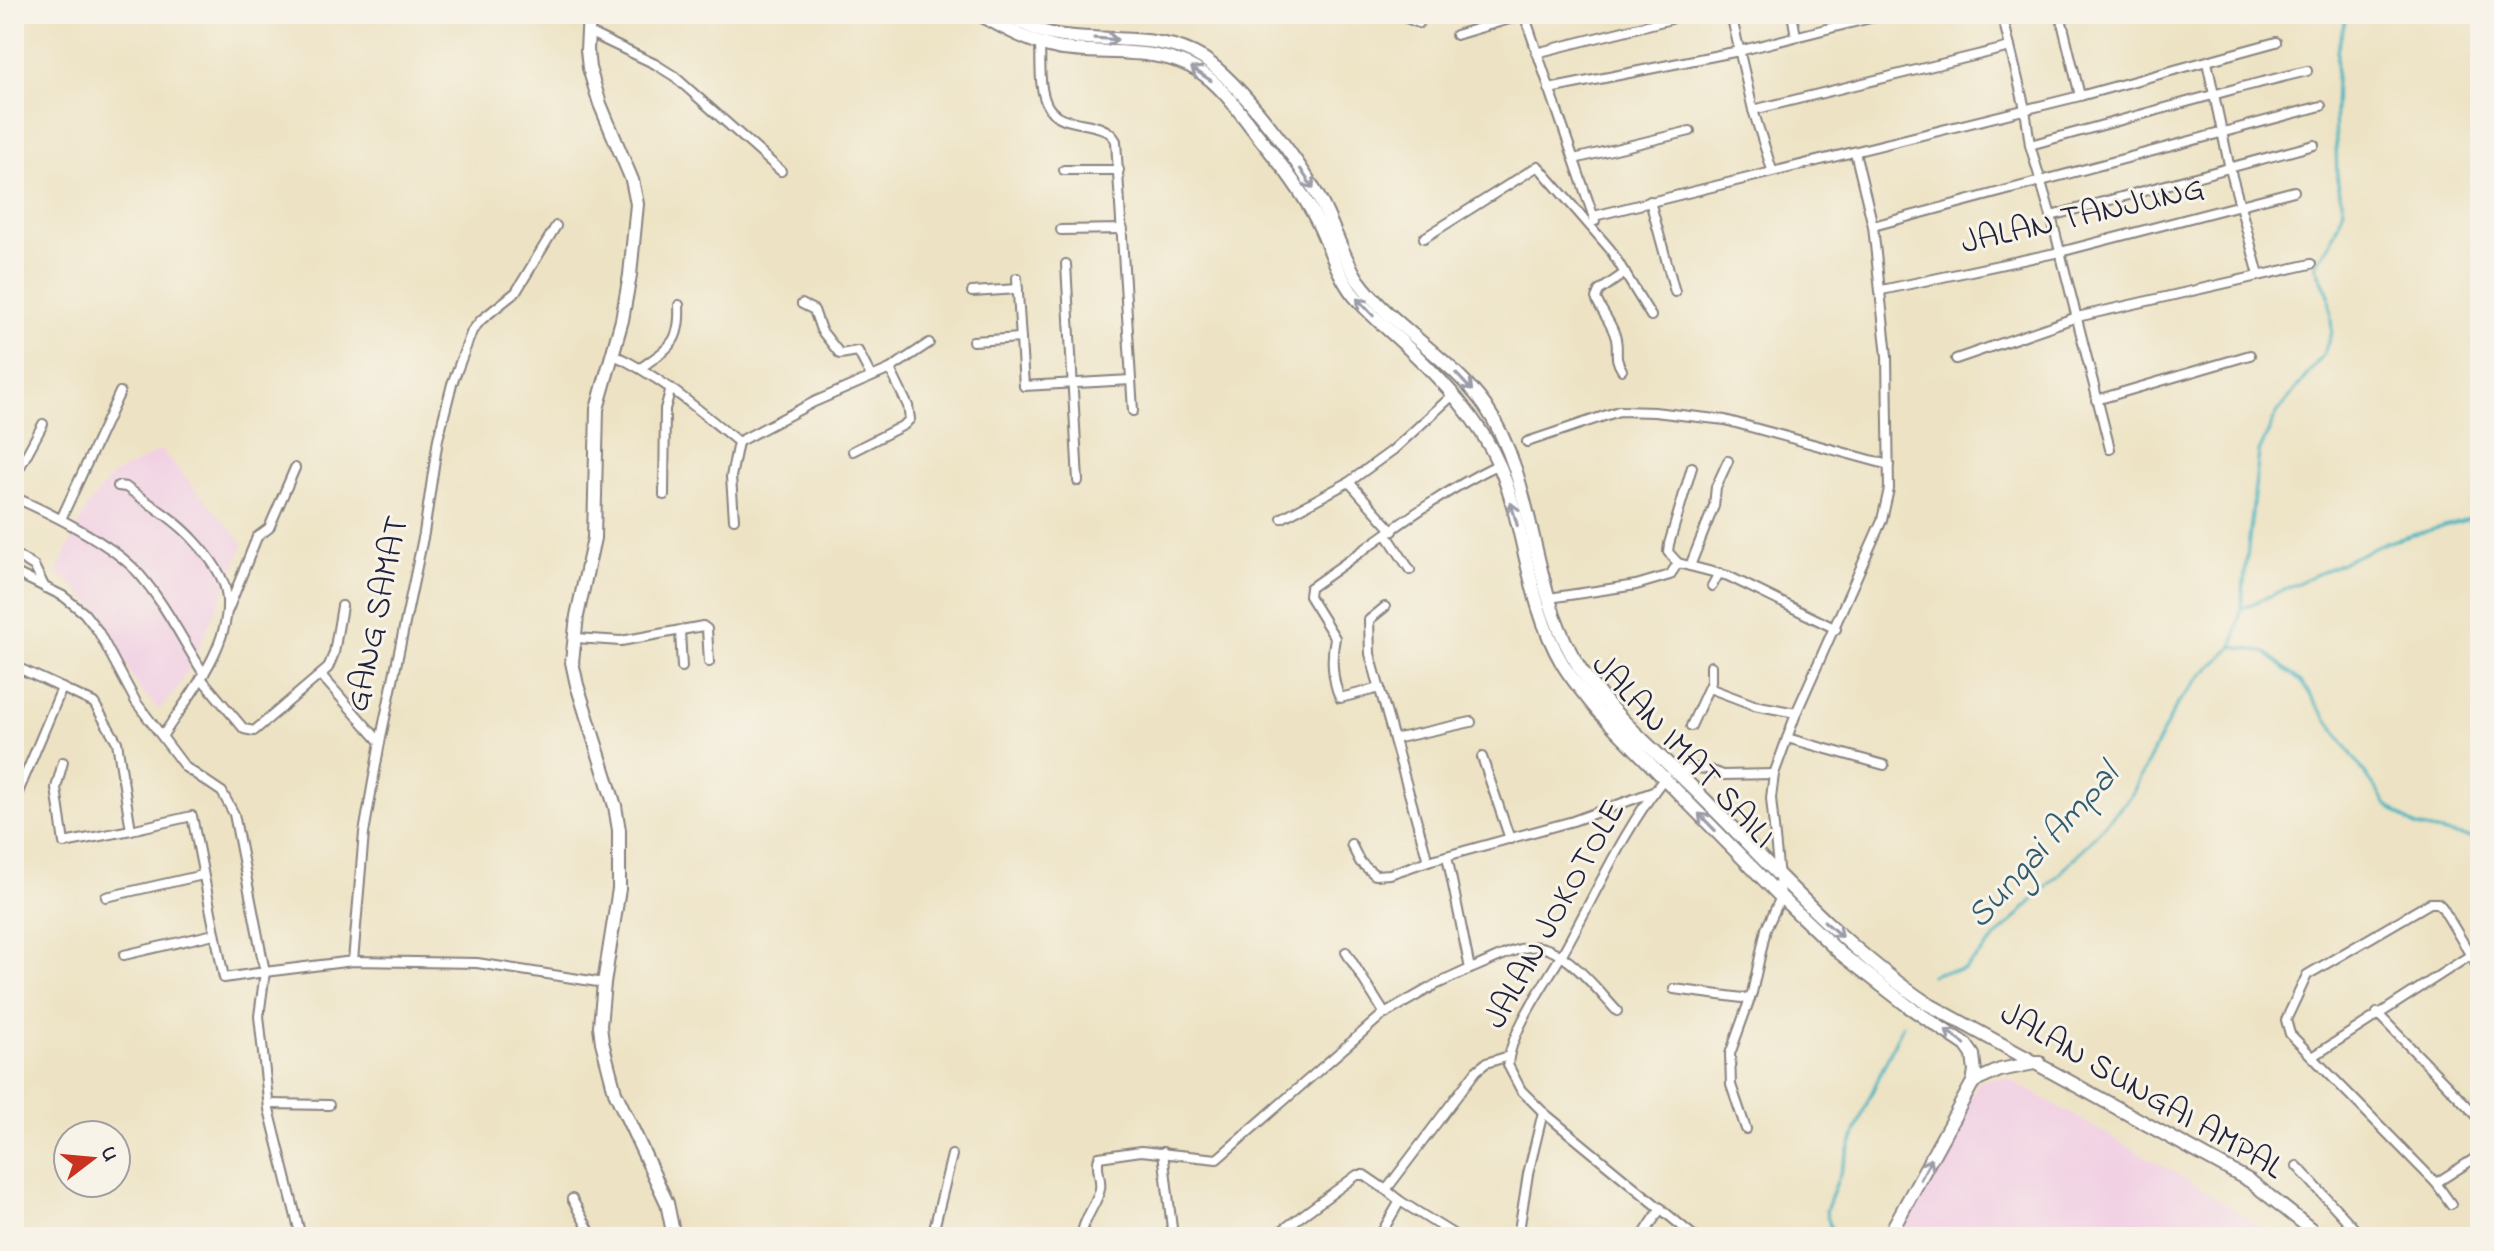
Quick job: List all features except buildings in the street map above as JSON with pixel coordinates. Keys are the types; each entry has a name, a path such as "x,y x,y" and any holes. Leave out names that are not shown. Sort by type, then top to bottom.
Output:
{"main road":[{"path":"589,14 589,68 604,115 632,180 637,204 630,275 597,409 594,538 577,616 572,662 604,767 619,830 619,889 600,1026 608,1071 618,1100 667,1203 674,1237"},
{"name":"JALAN IMAT SAILI","path":"979,14 1040,44 1158,56 1198,70 1221,90 1275,155 1365,288 1458,376 1489,413 1512,464 1549,598 1572,656 1618,714 1781,897"},
{"name":"JALAN IMAT SAILI","path":"1005,14 1047,33 1153,43 1191,52 1233,85 1293,158 1316,192 1341,275 1358,301 1428,366 1483,434 1499,464 1538,604 1561,661 1598,711 1671,773 1778,874"},
{"name":"JALAN SUNGAI AMPAL","path":"1778,874 1881,978"},
{"name":"JALAN SUNGAI AMPAL","path":"1781,897 1840,953 1881,978 1919,1007 2039,1062 2250,1181 2321,1237"},
{"path":"1888,1237 1973,1082 1975,1065 1966,1045 1919,1007"},
{"path":"1973,1082 2000,1070 2039,1062"}],"street":[{"path":"1395,14 1419,23"},
{"path":"1456,35 1525,14 1598,233"},
{"path":"1536,53 1670,19 1671,14"},
{"path":"1731,14 1753,110 1772,170"},
{"path":"1792,14 1796,36"},
{"path":"1549,89 1739,51 1886,14"},
{"path":"2002,14 2025,109 2030,145 2110,449"},
{"path":"2060,14 2080,96"},
{"path":"588,32 674,76 781,171"},
{"path":"1594,216 2080,96 2276,42"},
{"path":"1040,44 1043,93 1049,108 1058,116 1107,130 1113,135 1118,152 1133,411"},
{"path":"1753,110 2010,47"},
{"path":"2207,62 2230,169 2259,275"},
{"path":"2030,145 2307,71"},
{"path":"1873,226 2321,106"},
{"path":"1574,159 1690,131"},
{"path":"2051,216 2314,145"},
{"path":"1746,1129 1735,1101 1729,1069 1734,1037 1750,999 1766,929 1781,897 1771,798 1774,774 1796,713 1882,520 1889,489 1887,356 1882,290 1873,226 1855,152"},
{"path":"1424,238 1536,166 1598,233 1651,316"},
{"path":"1064,170 1119,170"},
{"name":"JALAN TANJUNG","path":"1882,290 2060,252 2294,191"},
{"path":"1650,201 1675,292"},
{"name":"GANG SAMAT","path":"353,961 364,833 424,533 438,439 452,384 472,331 481,320 510,299 556,226"},
{"path":"1061,230 1123,229"},
{"path":"1066,264 1078,481"},
{"path":"1956,359 2077,317 2311,264"},
{"path":"1622,370 1615,357 1617,345 1614,334 1596,298 1599,291 1625,273"},
{"path":"1017,278 1024,386 1131,380"},
{"path":"972,292 1018,289"},
{"path":"802,304 814,310 821,330 840,354 855,350 861,354 871,376"},
{"path":"642,367 674,342 680,322 679,305"},
{"path":"973,341 1021,338"},
{"path":"738,442 814,402 890,369 929,343"},
{"path":"612,354 642,367 738,442"},
{"path":"2096,400 2250,355"},
{"path":"853,451 910,419 908,406 890,369"},
{"path":"664,495 665,409 671,388"},
{"path":"61,519 120,392"},
{"path":"1282,518 1349,482 1393,450 1453,395"},
{"path":"1527,442 1619,411 1654,412 1725,420 1889,465"},
{"path":"14,478 43,424"},
{"path":"734,519 731,477 738,442"},
{"path":"1690,566 1714,506 1716,487 1728,461"},
{"path":"1379,685 1340,698 1332,656 1334,634 1308,592 1310,588 1453,489 1499,464"},
{"path":"1692,467 1668,552 1678,563 1745,583 1836,629"},
{"path":"163,735 202,676 221,637 226,613 257,537 269,528 295,468"},
{"path":"1349,482 1390,533 1410,570"},
{"path":"118,486 126,487 194,540 221,577 226,592 226,613"},
{"path":"14,497 61,519 138,572 156,595 202,676 244,729 251,732 266,723 321,675 333,658 342,606"},
{"path":"14,554 34,566 45,588"},
{"path":"1549,598 1636,585 1670,575 1678,563"},
{"path":"1712,586 1719,573"},
{"path":"15,576 63,596 84,613 98,631 136,702 185,767 222,792 234,814 265,972 259,1016 269,1104 301,1237"},
{"path":"1385,607 1372,616 1368,626 1370,654 1428,861"},
{"path":"576,638 621,641 706,627 709,662"},
{"path":"680,631 682,667"},
{"path":"14,666 94,703 117,742 131,830"},
{"path":"1691,726 1709,688 1713,674 1711,666"},
{"path":"321,675 380,742"},
{"path":"14,802 62,688"},
{"path":"1709,688 1754,705 1796,713"},
{"path":"1394,739 1471,722"},
{"path":"1787,738 1884,765"},
{"path":"1482,757 1510,839"},
{"path":"63,762 56,788 64,843 192,816 225,979 353,961 477,963 604,983"},
{"path":"1671,773 1696,768 1723,775 1774,774"},
{"name":"JALAN JOKOTOLE","path":"1671,773 1654,792 1592,895 1531,1005 1508,1065 1517,1085 1543,1112 1695,1237"},
{"path":"1351,844 1360,862 1375,875 1390,874 1573,821 1654,792"},
{"path":"1447,856 1470,969"},
{"path":"106,897 203,875"},
{"path":"2451,1204 2436,1183 2290,1034 2286,1025 2302,982 2314,969 2434,903 2438,903 2445,912 2480,971"},
{"path":"124,955 214,934"},
{"path":"1081,1237 1084,1221 1100,1191 1099,1157 1141,1151 1212,1160 1221,1157 1256,1123 1385,1014 1470,969 1530,946 1538,946 1561,955 1617,1011"},
{"path":"2314,1056 2480,949"},
{"path":"1346,952 1385,1014"},
{"path":"1674,989 1750,999"},
{"path":"2377,1013 2480,1119"},
{"path":"1386,1190 1476,1071 1486,1063 1509,1056"},
{"path":"269,1104 329,1105"},
{"path":"1518,1237 1528,1174 1543,1112"},
{"path":"1163,1152 1173,1237"},
{"path":"932,1237 952,1155"},
{"path":"2436,1183 2480,1155"},
{"path":"2297,1166 2362,1237"},
{"path":"1273,1237 1357,1175 1364,1175 1458,1237"},
{"path":"572,1199 593,1237"},
{"path":"1379,1237 1400,1201"},
{"path":"1642,1237 1661,1208"}],"shaded area":[{"path":"161,450 244,544 194,659 177,689 159,710 140,690 93,606 69,581 56,574 87,507 111,476"},
{"path":"2006,1077 2203,1189 2271,1237 1892,1237 1979,1081"}],"waterway":[{"path":"2233,647 2241,609 2259,452 2277,413 2323,355 2332,331 2329,295 2315,265 2330,243 2344,209 2337,179 2335,110 2337,51 2347,14"},
{"path":"2241,609 2385,543 2480,516"},
{"path":"1931,975 1965,969 2067,866 2131,796 2177,704 2201,676 2233,647 2265,652 2301,682 2387,805 2416,827 2480,840"},
{"name":"Sungai Ampal","path":"1833,1237 1826,1211 1863,1112 1903,1024"}]}
